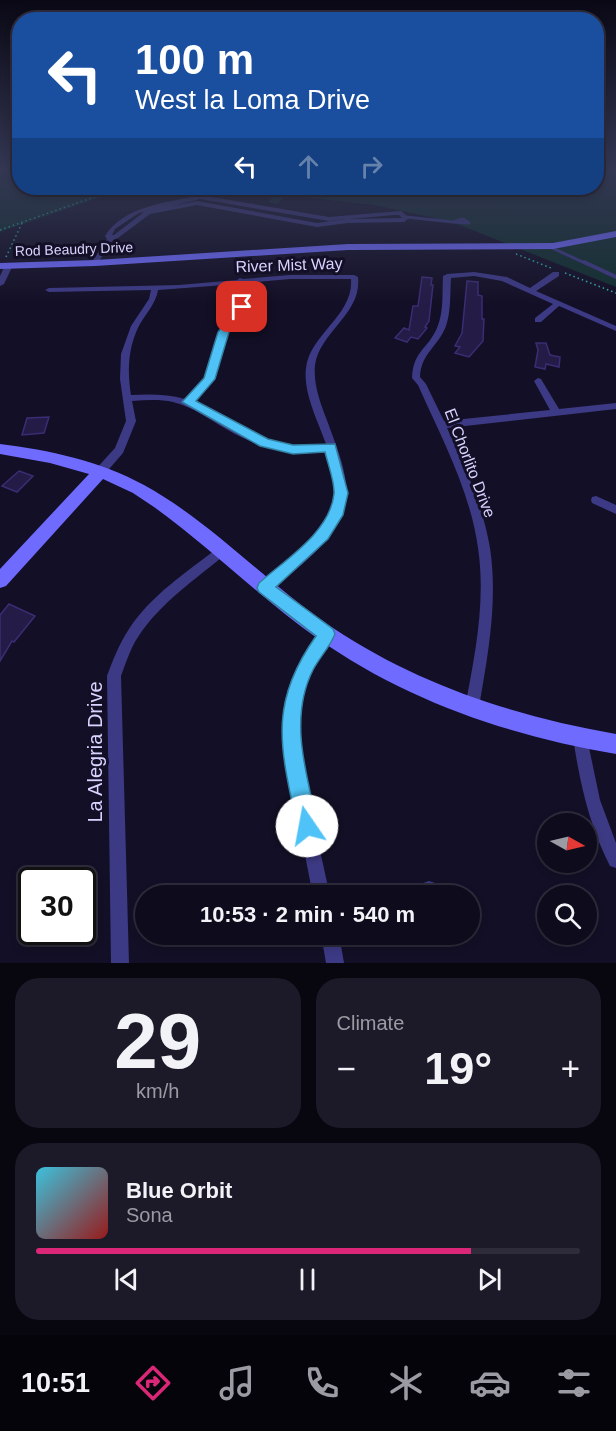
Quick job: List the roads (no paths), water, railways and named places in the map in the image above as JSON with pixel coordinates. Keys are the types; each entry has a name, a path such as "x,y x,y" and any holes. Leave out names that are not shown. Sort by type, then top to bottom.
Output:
{"street":[{"path":"111,238 108,236 113,228 134,214"},
{"path":"95,263 111,238 116,237 146,214"},
{"path":"260,214 324,225 348,221 404,220 406,217"},
{"path":"296,214 329,219 387,214"},
{"path":"397,214 406,217"},
{"path":"302,222 308,216"},
{"name":"Rod Beaudry Drive","path":"4,265 95,263 348,247 549,246 616,234"},
{"path":"0,284 4,265"},
{"path":"558,272 532,291 616,329"},
{"name":"El Chorlito Drive","path":"472,707 486,621 486,562 473,506 422,384 416,378 416,370 421,355 441,327 447,276 474,274 494,276 532,291"},
{"name":"River Mist Way","path":"49,290 155,288 240,280 354,277 355,294 321,341 310,369 312,389 331,447 341,493 336,515 323,535 265,588"},
{"path":"188,402 210,379 224,332 242,307 245,296 240,280"},
{"path":"0,581 118,450 131,421 124,379 125,354 135,326 153,299 155,288"},
{"path":"538,320 558,303"},
{"path":"538,381 557,413"},
{"path":"128,399 158,396 188,402 264,443 293,449 331,447"},
{"path":"440,425 616,406"},
{"path":"0,449 64,459 130,484 222,550 265,588 327,634 389,671 472,707 580,738 616,744"},
{"path":"596,500 616,510"},
{"name":"La Alegria Drive","path":"120,963 114,676 129,637 143,617 222,550"},
{"path":"320,885 293,757 291,732 294,697 300,680 306,665 327,634"},
{"path":"580,738 591,798 601,829 616,860"},
{"path":"332,945 335,963"}],"lane":[{"path":"406,217 453,222"},
{"path":"549,246 616,277"}]}
